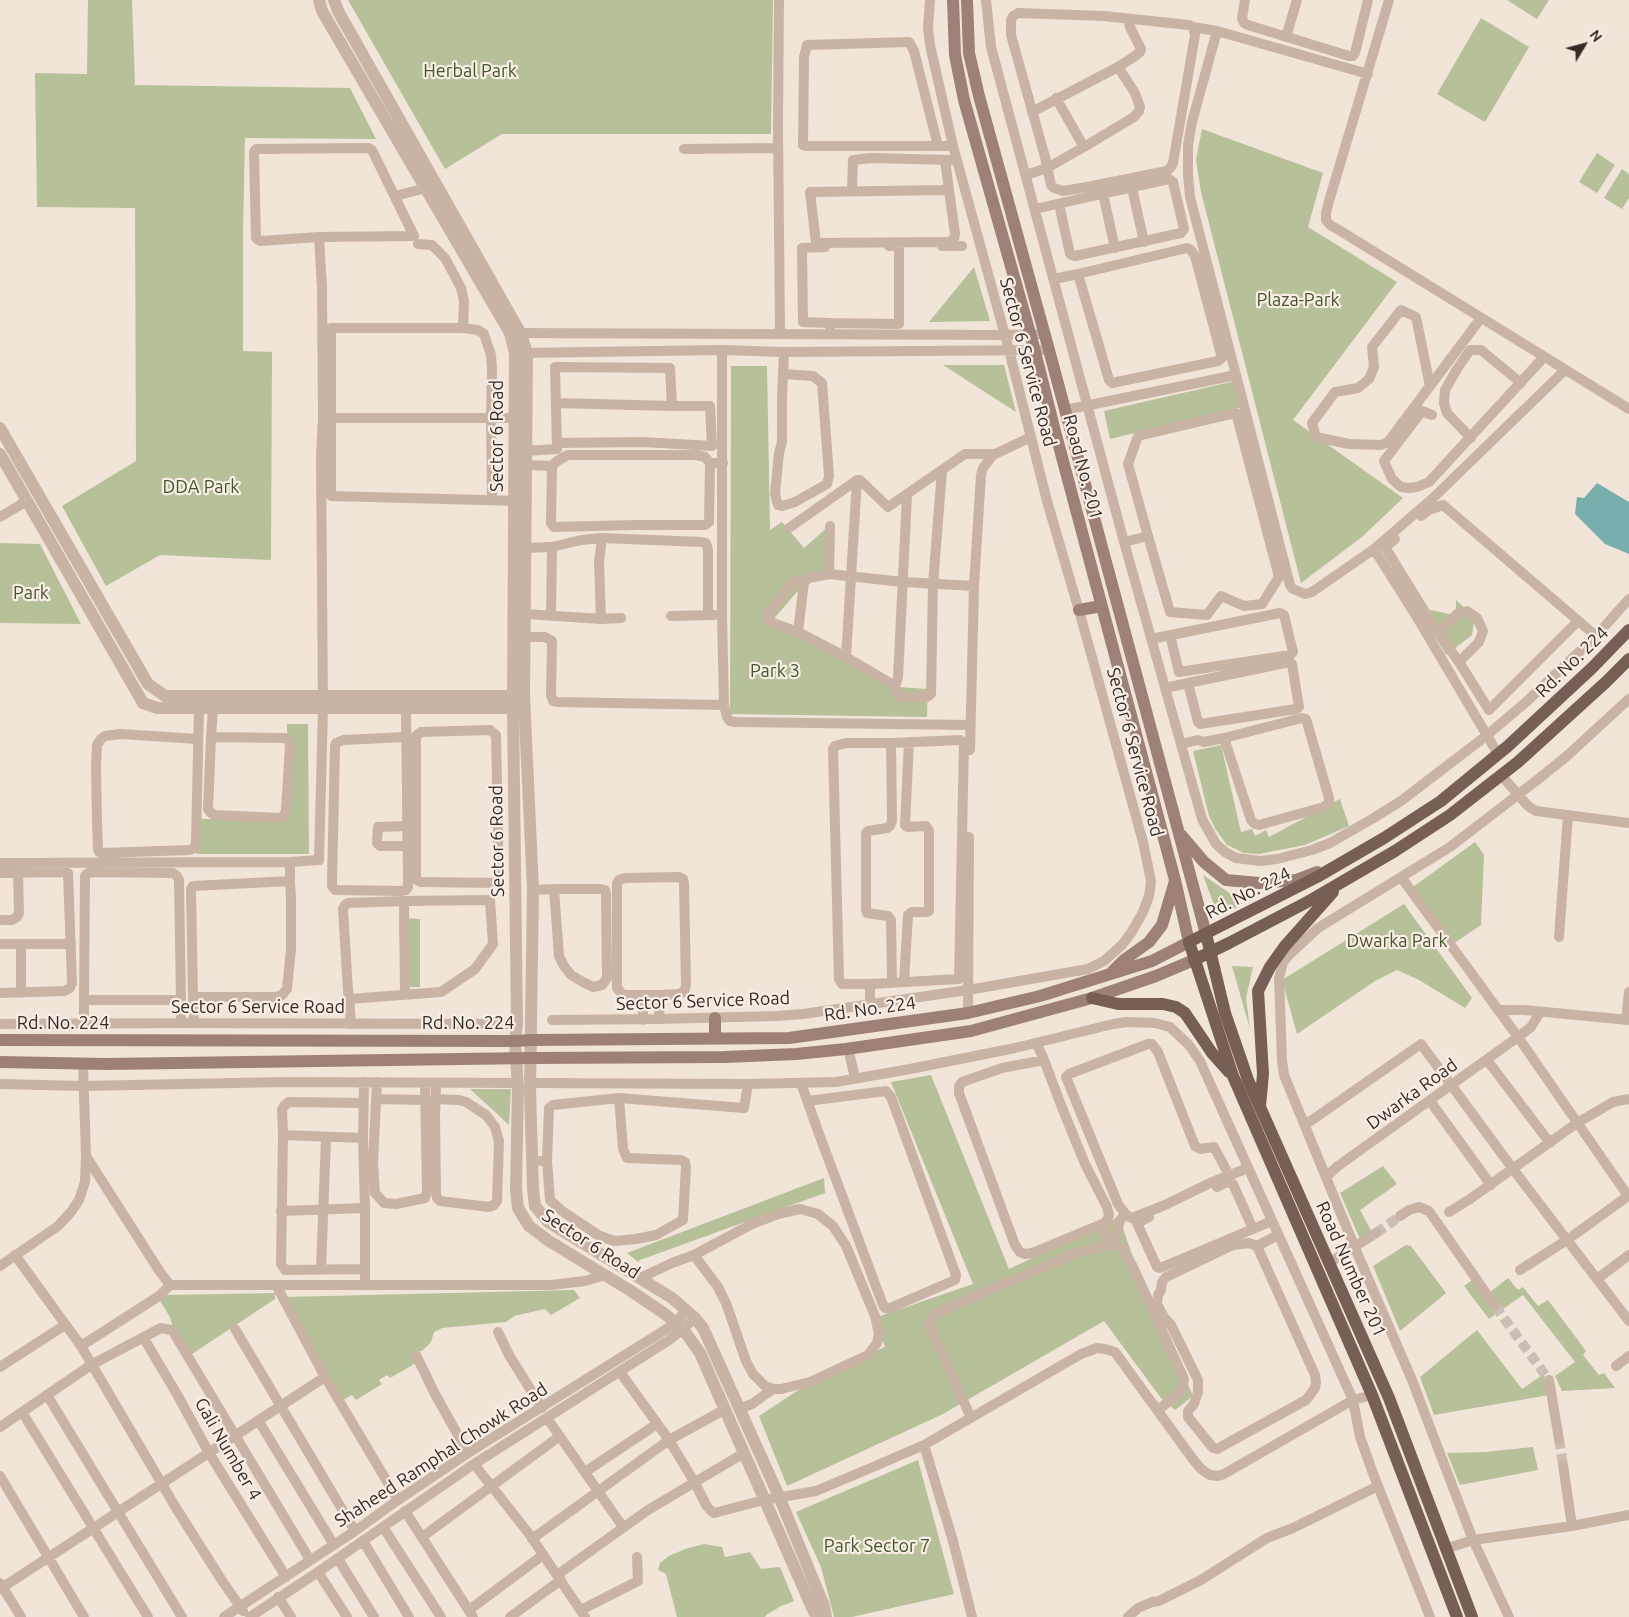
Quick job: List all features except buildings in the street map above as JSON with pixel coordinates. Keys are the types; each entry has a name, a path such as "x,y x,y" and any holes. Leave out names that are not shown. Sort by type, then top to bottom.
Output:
{"main road":[{"name":"Road No. 201","path":"953,0 955,55 964,100 1031,334 1055,431 1175,880 1188,942"},
{"name":"Road No. 201","path":"967,0 969,52 978,96 1049,350 1206,934"},
{"path":"1079,610 1102,606"},
{"name":"Rd. No. 224","path":"0,1040 515,1042 532,1040 789,1038 968,1014 1040,996 1152,961 1318,877 1384,838 1441,800 1498,754 1592,668 1629,630"},
{"name":"Rd. No. 224","path":"0,1062 83,1064 725,1057 796,1054 971,1031 1092,998 1156,976 1194,960 1311,900 1395,852 1450,815 1502,775 1606,682 1629,658"},
{"path":"1179,833 1204,862 1226,880 1258,883 1296,880 1334,866"},
{"path":"1110,974 1124,960 1149,942 1162,925 1175,880"},
{"path":"1260,1107 1264,1074 1258,991 1270,968 1285,946 1343,881"},
{"name":"Road Number 201","path":"1206,934 1225,1014 1248,1080 1389,1398 1472,1617"},
{"name":"Road Number 201","path":"1188,942 1233,1076 1372,1395 1457,1617"},
{"path":"1092,998 1118,1004 1163,1004 1176,1007 1185,1013 1212,1053 1233,1076"},
{"path":"715,1018 716,1038"}],"street":[{"name":"Sector 6 Road","path":"319,0 322,10 426,188 515,333"},
{"name":"Sector 6 Road","path":"334,0 338,11 515,333 521,353 516,882 517,1024 515,1042 516,1058 524,1083 536,1206 548,1222 672,1298 691,1314 710,1341 780,1498 824,1606 826,1617"},
{"path":"780,0 778,148 780,334"},
{"name":"Sector 6 Service Road","path":"552,1020 643,1020 776,1016 968,990 1088,969 1104,961 1122,945 1139,919 1149,896 1151,881 1143,842 1047,501 1009,350 953,146 930,45 928,28 930,0"},
{"path":"986,0 992,47 1124,542 1202,819 1216,844 1236,858 1261,861 1277,859 1312,850 1345,835 1401,802 1525,703 1596,636 1629,600"},
{"path":"1245,0 1241,14 1244,23 1371,62"},
{"path":"1286,37 1297,0"},
{"path":"1353,56 1368,0"},
{"path":"1389,0 1328,207 1326,220 1330,225 1629,409"},
{"path":"1193,27 1195,35 1173,163 1170,168 1158,173 1063,191 1057,190 1051,185 1011,35 1011,20 1018,13 1095,16 1189,25 1217,31 1368,74"},
{"path":"1032,112 1118,67 1140,52 1141,49 1130,28 1128,19"},
{"path":"1217,31 1192,122 1188,146 1190,197 1236,375 1265,505 1279,577 1262,604 1244,606 1221,596 1207,615 1170,612 1128,464 1138,436 1236,413 1265,505 1290,584 1300,593 1305,594 1312,592 1374,549 1432,499 1565,370"},
{"path":"938,146 914,50 909,42 806,45 804,57 803,145 938,146 953,146"},
{"path":"1026,175 1047,168 1134,117 1139,111 1139,100 1118,67"},
{"path":"1056,98 1084,147"},
{"path":"256,148 372,150 414,236 319,237 260,241 256,238 254,150 256,148"},
{"path":"684,149 778,148"},
{"path":"852,191 852,160 871,158 957,160"},
{"path":"945,160 955,234 954,239 949,242 816,243 810,192 949,190"},
{"path":"1035,210 1059,204 1104,194 1171,180 1184,229 1181,234 1072,256 1059,204"},
{"path":"395,196 426,188"},
{"path":"1132,188 1144,242"},
{"path":"1104,194 1115,248"},
{"path":"0,863 290,862 320,860 323,702 321,457 323,357 319,237"},
{"path":"418,244 432,245 445,258 452,271 461,288 464,301 463,328"},
{"path":"899,246 899,324 803,322 802,248 899,246 962,246"},
{"path":"1054,280 1078,274 1187,248 1191,250 1194,256 1222,358 1218,361 1112,383 1109,380 1078,274"},
{"path":"1430,386 1416,317 1401,310 1372,347 1374,367 1369,378 1358,388 1335,392 1312,424 1316,437 1349,444 1380,445 1388,442 1430,386 1481,318"},
{"path":"830,322 830,334"},
{"path":"492,500 492,369 487,341 481,331 463,328 331,328 331,496 520,501"},
{"path":"515,333 1044,334"},
{"path":"722,350 722,615 724,705 727,718 735,722 970,725"},
{"path":"521,353 722,350 784,352 1049,350"},
{"path":"1471,438 1447,413 1444,403 1445,390 1470,350 1481,350 1521,382"},
{"path":"783,374 813,376 822,383 829,476 827,484 794,502 782,506 778,505 775,494 779,453 782,442 782,399 783,374 784,352"},
{"path":"1432,415 1422,411 1384,461 1392,479 1401,487 1416,487 1429,482 1544,357"},
{"path":"526,451 557,449 554,367 670,368 672,406"},
{"path":"1065,410 1236,375"},
{"path":"556,403 710,406 712,446 643,442 557,443"},
{"path":"332,418 521,418"},
{"name":"Sector 6 Road","path":"521,418 526,451 526,465 520,501 526,548 526,614 519,702 533,890 532,1040 531,1058 524,1083 516,1189 518,1208 529,1226 549,1241 631,1291 680,1326 700,1354 814,1612 818,1617"},
{"path":"0,428 148,684 165,696 323,702 406,708 519,702"},
{"path":"968,1014 970,725 974,586 981,475 986,463 994,454 1031,437"},
{"path":"0,454 143,704 158,708 213,708 323,702 519,702"},
{"path":"857,480 860,480 888,507 965,454 994,454"},
{"path":"568,455 696,455 705,457 710,463 709,522 705,525 554,527 551,523 552,466 568,455"},
{"path":"710,463 723,463"},
{"path":"526,465 552,466"},
{"path":"907,495 898,678 895,686 895,692 900,698 927,697 931,694 933,584 942,470"},
{"path":"789,528 857,480"},
{"path":"846,656 857,480"},
{"path":"0,517 27,500"},
{"path":"1578,621 1489,710 1459,662 1438,634 1385,547 1429,510 1443,505 1596,636"},
{"path":"829,574 830,526"},
{"path":"1124,542 1148,536"},
{"path":"526,548 552,547 560,544 602,538 706,543 708,550 708,615"},
{"path":"601,619 600,562 602,538"},
{"path":"551,615 552,547"},
{"path":"1374,549 1420,622 1498,754"},
{"path":"895,686 846,656 773,622 769,619 768,614 793,581 829,574 903,582 974,586"},
{"path":"798,632 805,580"},
{"path":"1438,634 1457,614 1466,611 1477,618 1482,631 1479,642 1459,662"},
{"path":"1151,639 1282,613 1293,652 1290,655 1161,675"},
{"path":"526,614 601,619 621,618"},
{"path":"671,616 722,615"},
{"path":"1170,635 1178,671"},
{"path":"525,637 545,637 552,641 551,695 553,700 557,702 724,705"},
{"path":"1165,688 1188,683 1290,662 1300,704 1299,707 1286,710 1200,724 1188,683"},
{"path":"1509,1617 1473,1540 1412,1380 1284,1075 1278,978 1283,962 1318,928 1450,847 1568,755 1629,699"},
{"path":"198,739 120,734 105,736 100,739 97,745 96,766 97,831 100,852 189,850 194,848 196,842 199,708"},
{"path":"211,737 285,738 289,740 286,810 284,816 278,818 215,815 210,813 208,809 211,737 213,708"},
{"path":"406,708 408,846 408,883 406,890 335,890 332,886 336,743 342,740 406,737"},
{"path":"1182,747 1198,740 1204,742 1302,718 1306,719 1329,803 1324,807 1259,825 1255,824 1251,820 1224,738"},
{"path":"868,724 869,743"},
{"path":"930,724 931,741"},
{"path":"499,883 496,736 490,730 421,732 416,736 417,880 422,882 499,883 516,882"},
{"path":"960,740 964,743 960,977 958,979 870,984 845,984 840,982 833,749 840,744 869,743 960,740"},
{"path":"904,982 908,915 912,912 929,911 929,832 926,826 907,827 905,825 909,742"},
{"path":"891,743 892,821 887,828 866,833 866,909 867,913 888,916 891,920 892,983"},
{"path":"1502,775 1531,809 1536,811 1629,823"},
{"path":"1559,937 1568,816"},
{"path":"407,826 379,826 376,843 380,846 408,846"},
{"path":"194,997 275,997 282,995 287,989 290,969 290,862"},
{"path":"0,920 12,920 17,917 19,912 18,872"},
{"path":"0,873 64,872 68,874 72,944 72,983 70,988 64,991 0,993"},
{"path":"84,1024 85,876 90,872 173,873 176,876 178,880 181,1023"},
{"path":"679,877 684,883 686,985 684,992 660,995 623,995 617,988 617,883 625,878 679,877"},
{"path":"1401,877 1518,1037 1629,1196 1520,1270"},
{"path":"194,1023 191,889 193,886 290,881"},
{"path":"533,890 554,889 605,890 606,978 602,985 593,987 581,981 572,975 558,956 554,889"},
{"path":"349,999 441,992 475,969 493,944 490,900 404,901 348,903 345,905 343,909 349,999 351,1024"},
{"path":"404,901 405,994"},
{"path":"0,944 72,944"},
{"path":"21,944 21,993"},
{"path":"931,981 932,995"},
{"path":"870,984 870,1004"},
{"path":"1498,1010 1628,1020 1629,992"},
{"path":"643,1020 644,995"},
{"path":"658,1019 660,995"},
{"path":"84,1000 181,1000"},
{"name":"Dwarka Road","path":"1326,1177 1338,1166 1518,1037 1530,1027 1540,1012"},
{"path":"0,1084 83,1086 284,1082 748,1084 836,1082 1036,1043 1113,1024 1127,1022 1155,1023 1170,1027 1189,1045 1200,1061 1353,1400 1360,1437 1430,1617"},
{"name":"Sector 6 Service Road","path":"0,1024 517,1024"},
{"path":"1036,1043 1044,1060 1085,1164 1107,1207 1109,1216 1107,1221 1102,1224 1032,1253 1025,1254 1020,1252 1015,1245 959,1092 959,1086 962,1082 1002,1068 1044,1060"},
{"path":"1229,1175 1216,1148 1212,1146 1200,1149 1196,1146 1158,1052 1152,1044 1069,1074 1066,1077 1118,1204 1126,1215 1132,1218 1248,1168"},
{"path":"1305,1125 1418,1044 1421,1044 1512,1170 1629,1321"},
{"path":"848,1048 855,1078"},
{"path":"1487,1060 1550,1143"},
{"path":"0,1266 58,1226 72,1212 79,1200 85,1182 86,1156 83,1064"},
{"path":"364,1082 365,1284"},
{"path":"377,1082 373,1164 375,1193 384,1203 396,1204 425,1198 427,1191 430,1083"},
{"path":"801,1083 885,1308 890,1308 955,1280 956,1275 891,1097 886,1091 808,1101"},
{"path":"619,1098 623,1149 627,1158 681,1160 685,1162 686,1167 683,1220 656,1234 636,1240 614,1241 598,1235 562,1211 550,1200 547,1161 549,1108 553,1105 619,1098 744,1108 748,1084"},
{"path":"376,1099 430,1099 459,1100 466,1102 486,1115 495,1127 499,1141 497,1201 494,1205 490,1207 440,1201 437,1198 430,1099"},
{"path":"1449,1212 1491,1185 1577,1123 1612,1102 1629,1099"},
{"path":"1430,1101 1491,1185"},
{"path":"363,1104 289,1102 284,1106 282,1110 284,1135 281,1264 285,1270 365,1269"},
{"path":"284,1135 363,1138"},
{"path":"321,1269 326,1138"},
{"path":"86,1156 170,1285"},
{"path":"532,1162 547,1161"},
{"path":"1253,1228 1236,1189 1233,1184 1228,1182 1137,1223 1157,1267 1160,1268 1272,1221"},
{"path":"1400,1216 1409,1210 1419,1207 1429,1211 1495,1306"},
{"path":"281,1211 365,1208"},
{"path":"640,1278 672,1262 694,1255 752,1224 778,1214 800,1209 818,1214 833,1226 846,1246 875,1316 879,1334 878,1342 868,1355 810,1382 773,1389 765,1386 753,1374 746,1361 726,1303 718,1287 694,1255"},
{"path":"1111,1244 1120,1220 1126,1215"},
{"path":"1102,1224 1111,1244"},
{"path":"1329,1263 1376,1233"},
{"path":"1257,1246 1278,1235"},
{"path":"1249,1243 1257,1246 1315,1374 1315,1388 1306,1400 1217,1449 1213,1448 1188,1418 1188,1411 1194,1404 1198,1392 1198,1380 1171,1325 1157,1304 1158,1295 1162,1282 1166,1277 1233,1246 1249,1243"},
{"path":"972,1418 930,1324 933,1316 1076,1253 1111,1244 1123,1249 1184,1379 1183,1386 1177,1395 1158,1410"},
{"path":"1597,1279 1629,1255"},
{"path":"16,1256 81,1346 162,1484 240,1607 249,1617"},
{"path":"81,1346 158,1296 170,1285 551,1285 585,1282 605,1275"},
{"path":"276,1285 325,1377 398,1500"},
{"path":"680,1326 691,1314"},
{"path":"0,1366 65,1325"},
{"name":"Shaheed Ramphal Chowk Road","path":"249,1617 318,1572 474,1464 620,1372 680,1326"},
{"name":"Shaheed Ramphal Chowk Road","path":"224,1617 355,1531 468,1453 680,1326"},
{"path":"0,1427 91,1365 161,1328 172,1330 310,1560"},
{"path":"235,1329 282,1405 355,1531"},
{"path":"498,1332 509,1354 542,1408"},
{"name":"Gali Number 4","path":"143,1338 210,1453 286,1576"},
{"path":"620,1372 669,1440 695,1482 706,1505 714,1512 764,1500 816,1491 924,1445 1081,1354 1097,1348 1115,1352 1201,1469 1210,1476 1224,1474 1353,1400 1372,1395"},
{"path":"416,1355 468,1453"},
{"path":"1616,1366 1629,1356"},
{"path":"1184,1379 1195,1374"},
{"path":"21,1617 1,1586 48,1558 325,1377"},
{"path":"1549,1380 1559,1439"},
{"path":"739,1409 752,1404 773,1389"},
{"path":"47,1395 182,1617"},
{"path":"532,1539 669,1440 724,1410"},
{"path":"22,1412 148,1617"},
{"path":"547,1418 623,1527"},
{"path":"258,1420 334,1545"},
{"path":"585,1472 657,1424"},
{"path":"422,1537 560,1436"},
{"path":"924,1445 953,1541 972,1617"},
{"path":"510,1617 623,1527 669,1497 744,1453"},
{"path":"474,1464 532,1539 583,1614 638,1581 637,1558"},
{"path":"1563,1465 1572,1526"},
{"path":"0,1476 84,1617"},
{"path":"1128,1617 1138,1608 1159,1601 1201,1580 1267,1538 1293,1528 1378,1486"},
{"path":"405,1511 471,1614 543,1555"},
{"path":"1445,1548 1473,1540 1572,1526 1629,1515"},
{"path":"384,1527 441,1617"},
{"path":"362,1541 410,1617"},
{"path":"338,1558 374,1617"},
{"path":"318,1572 347,1617"},
{"path":"278,1597 291,1617"}],"green space":[{"name":"DDA Park","path":"88,0 132,0 135,85 350,88 376,139 245,138 243,351 272,352 271,560 160,555 106,586 62,506 136,461 135,208 37,207 35,73 87,74"},
{"name":"Herbal Park","path":"348,0 773,0 771,134 502,134 445,169"},
{"path":"1507,0 1549,0 1537,19"},
{"path":"1481,18 1529,47 1485,122 1437,94"},
{"name":"Plaza-Park","path":"1202,129 1323,173 1308,227 1397,282 1293,420 1403,498 1362,537 1301,583 1201,192 1196,160"},
{"path":"1597,153 1615,165 1597,193 1579,182"},
{"path":"1622,169 1629,174 1629,198 1622,209 1604,198"},
{"path":"974,267 990,321 929,322"},
{"path":"943,365 1004,365 1016,412"},
{"name":"Park 3","path":"731,366 767,366 770,530 782,522 804,548 831,524 827,572 802,586 772,621 898,687 928,689 927,717 730,714"},
{"path":"1235,381 1241,407 1110,439 1104,411"},
{"name":"Park","path":"0,543 40,544 81,624 0,623"},
{"path":"1456,600 1471,614 1474,623 1472,635 1446,655 1423,617 1431,610 1454,615 1456,612"},
{"path":"287,724 308,724 309,854 196,854 196,819 288,819"},
{"path":"1221,745 1241,832 1252,829 1255,836 1266,830 1269,837 1340,799 1349,826 1305,845 1259,854 1244,853 1227,845 1209,816 1193,751"},
{"path":"1475,842 1484,855 1481,925 1453,944 1413,887"},
{"path":"1203,875 1231,894 1237,907 1218,916"},
{"name":"Dwarka Park","path":"1404,904 1472,998 1465,1008 1419,980 1397,970 1375,981 1297,1034 1282,980"},
{"path":"399,918 420,919 420,987 401,987"},
{"path":"1232,966 1253,967 1246,998 1250,1029"},
{"path":"931,1075 1009,1269 1119,1217 1142,1283 1193,1396 1175,1410 1161,1398 1104,1321 943,1414 787,1486 759,1416 826,1372 885,1347 874,1318 973,1284 891,1082"},
{"path":"470,1089 511,1089 509,1125"},
{"path":"1383,1166 1397,1184 1360,1210 1372,1232 1360,1239 1340,1193"},
{"path":"824,1178 825,1193 638,1262 627,1253"},
{"path":"1406,1245 1411,1246 1446,1293 1400,1331 1373,1266"},
{"path":"1475,1278 1489,1293 1508,1278 1518,1290 1523,1287 1538,1306 1548,1300 1586,1351 1583,1355 1599,1375 1604,1373 1615,1388 1562,1391 1555,1376 1575,1362 1523,1295 1489,1319 1464,1286"},
{"path":"574,1290 580,1298 551,1315 545,1309 514,1316 506,1322 442,1328 434,1332 431,1342 422,1351 412,1351 416,1363 390,1378 387,1375 379,1380 382,1384 356,1400 352,1395 341,1401 284,1297"},
{"path":"275,1293 275,1299 189,1356 160,1301 167,1295"},
{"path":"1477,1330 1522,1389 1544,1374 1549,1395 1434,1415 1420,1377"},
{"path":"1533,1447 1538,1470 1460,1485 1447,1453 1485,1452"},
{"name":"Park Sector 7","path":"918,1460 954,1594 852,1617 834,1617 821,1567 796,1512"},
{"path":"704,1544 722,1547 725,1557 750,1552 761,1569 780,1567 794,1601 781,1606 765,1617 677,1617 666,1574 658,1570 660,1563 669,1556 685,1549"}],"water":[{"path":"1597,483 1629,502 1629,554 1605,544 1575,514 1577,497 1584,498"}],"tunnel":[{"path":"1376,1233 1400,1216"},
{"path":"1495,1306 1549,1380"},
{"path":"1559,1439 1563,1465"}]}
